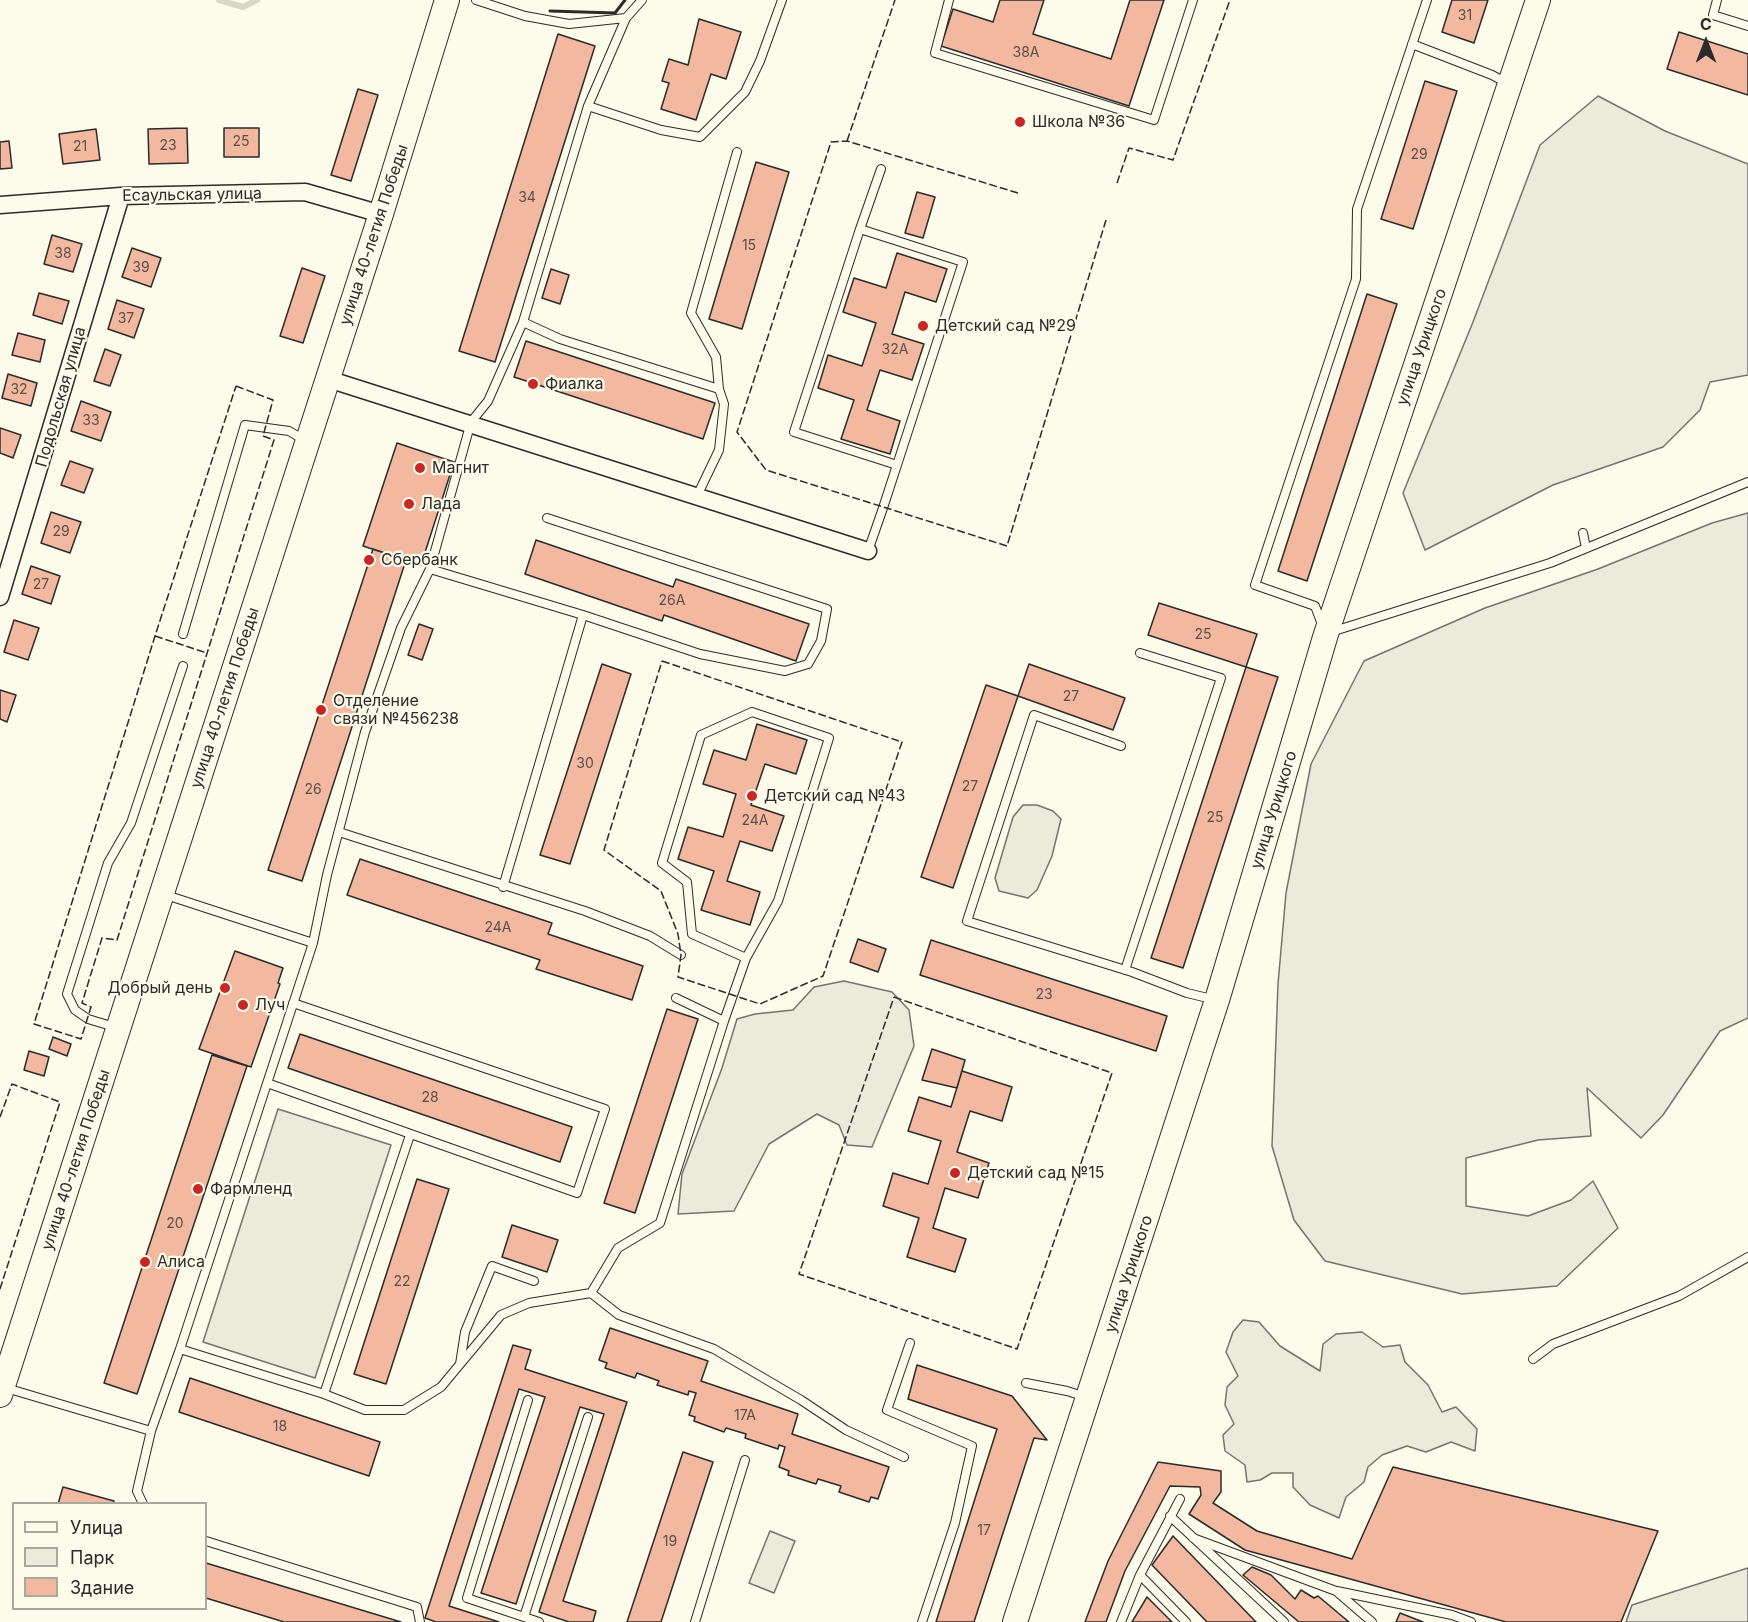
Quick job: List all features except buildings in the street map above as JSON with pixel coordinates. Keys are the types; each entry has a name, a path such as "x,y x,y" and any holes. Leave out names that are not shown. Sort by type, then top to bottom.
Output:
{"street":[{"name":"улица 40-летия Победы","path":"1,1391 381,214 447,0"},
{"name":"улица Урицкого","path":"1014,1622 1089,1398 1217,1000 1326,634 1538,0"},
{"name":"Есаульская улица","path":"0,205 121,196 305,192 381,214"},
{"name":"Подольская улица","path":"0,597 121,196"},
{"path":"328,378 868,551"}],"lane":[{"path":"476,0 525,16 569,24 626,18"},
{"path":"142,1502 137,1491 151,1431 313,943 327,874 366,732 400,628 430,569 471,422 488,401 523,322 588,106 626,18 642,0"},
{"path":"588,106 661,130 700,137 745,92 760,61 782,0"},
{"path":"949,0 935,52 1154,120 1193,0"},
{"path":"1427,0 1357,209 1356,279 1255,585 1315,606 1326,634 1550,563 1748,482"},
{"path":"1717,0 1713,15 1748,26"},
{"path":"1412,44 1492,75 1510,85"},
{"path":"697,496 718,450 724,404 718,390 716,357 690,313 737,152"},
{"path":"881,169 794,432 897,465"},
{"path":"860,229 963,262 868,551"},
{"path":"523,322 560,339 718,390"},
{"path":"183,634 245,425 289,431 307,441"},
{"path":"430,569 583,615 699,654 785,671 808,664 821,641 827,609 547,518"},
{"path":"1583,532 1586,548"},
{"path":"503,887 583,615"},
{"path":"1125,970 1221,678 1140,653"},
{"path":"118,1028 88,1019 75,1010 67,994 108,863 131,823 183,666"},
{"path":"591,1293 618,1248 660,1223 724,1021 746,958 778,901 829,738 752,712 701,735 662,863 687,882 693,934 746,958"},
{"path":"1121,746 1034,716 967,921 1125,970 1187,993 1217,1000"},
{"path":"339,832 607,919 650,936 681,955"},
{"path":"162,894 313,943"},
{"path":"676,998 724,1021"},
{"path":"267,1083 577,1193 605,1110 293,1004"},
{"path":"324,1394 410,1135"},
{"path":"1533,1359 1553,1344 1679,1296 1748,1257"},
{"path":"459,1364 465,1332 492,1266 534,1281"},
{"path":"180,1349 324,1394 365,1410 404,1410 441,1387 501,1315 529,1303 591,1293 619,1315 714,1349 801,1400 846,1430 904,1457"},
{"path":"910,1343 887,1410 972,1446 955,1523 922,1622"},
{"path":"1026,1383 1089,1398"},
{"path":"1,1391 151,1431"},
{"path":"528,1400 467,1598 537,1622"},
{"path":"524,1617 588,1417"},
{"path":"694,1622 745,1460"},
{"path":"1121,1622 1140,1575 1180,1498"},
{"path":"1170,1516 1284,1622"},
{"path":"1193,1538 1336,1591 1452,1615 1471,1622"},
{"path":"207,1541 417,1607 420,1622"},
{"path":"1140,1575 1186,1622"},
{"path":"1336,1591 1372,1622"}],"green space":[{"path":"1598,96 1665,131 1748,164 1748,375 1710,382 1700,410 1663,447 1553,485 1425,550 1403,493 1473,322 1540,145"},
{"path":"1748,513 1748,1018 1720,1031 1663,1115 1641,1138 1587,1088 1591,1136 1538,1140 1466,1158 1466,1206 1528,1216 1571,1200 1593,1181 1618,1228 1557,1286 1462,1294 1325,1261 1294,1220 1272,1146 1278,984 1286,893 1311,764 1364,661 1485,608 1598,569 1712,523"},
{"path":"1023,805 1037,805 1053,811 1061,819 1052,856 1037,890 1028,898 999,891 995,878 1013,817"},
{"path":"844,981 892,992 909,1010 914,1046 872,1147 847,1145 839,1125 817,1114 769,1144 734,1211 678,1214 682,1174 722,1068 737,1019 755,1014 793,1010 814,987"},
{"path":"278,1109 391,1145 315,1378 203,1342"},
{"path":"1243,1320 1259,1322 1280,1346 1320,1371 1323,1344 1336,1334 1362,1332 1383,1347 1400,1345 1405,1362 1428,1385 1442,1412 1456,1407 1477,1429 1475,1451 1451,1442 1426,1452 1407,1446 1382,1455 1368,1467 1364,1482 1346,1497 1339,1518 1310,1505 1293,1487 1293,1473 1272,1473 1260,1480 1247,1482 1245,1465 1225,1451 1223,1435 1234,1424 1225,1405 1227,1387 1238,1376 1226,1352 1233,1332"},
{"path":"770,1531 795,1541 774,1593 749,1583"},
{"path":"1748,1568 1748,1622 1626,1622 1632,1605"}],"waterway":[{"path":"219,0 243,7 257,0"}],"fence":[{"path":"847,141 895,0"},
{"path":"1117,183 1129,148 1173,160 1230,0"},
{"path":"1018,193 847,141 831,142 737,432 766,470 1007,546 1106,220"},
{"path":"236,386 273,400 263,436 274,440 117,940 102,938 82,1003 91,1007 81,1039 34,1024 236,386"},
{"path":"155,636 207,653"},
{"path":"662,661 902,742 823,976 760,1004 678,977 681,955 678,934 661,891 604,850 662,661"},
{"path":"894,997 1112,1073 1017,1349 799,1274 894,997"},
{"path":"0,1117 12,1084 60,1102 0,1289"}],"wall":[{"path":"550,11 615,13 625,0"}],"place":[{"name":"Школа №36","path":"1020,122"},
{"name":"Детский сад №29","path":"923,326"},
{"name":"Фиалка","path":"533,384"},
{"name":"Магнит","path":"420,468"},
{"name":"Лада","path":"409,504"},
{"name":"Сбербанк","path":"369,560"},
{"name":"Отделение связи №456238","path":"321,710"},
{"name":"Детский сад №43","path":"752,796"},
{"name":"Добрый день","path":"225,988"},
{"name":"Луч","path":"243,1005"},
{"name":"Детский сад №15","path":"955,1173"},
{"name":"Фармленд","path":"198,1189"},
{"name":"Алиса","path":"145,1262"}]}
